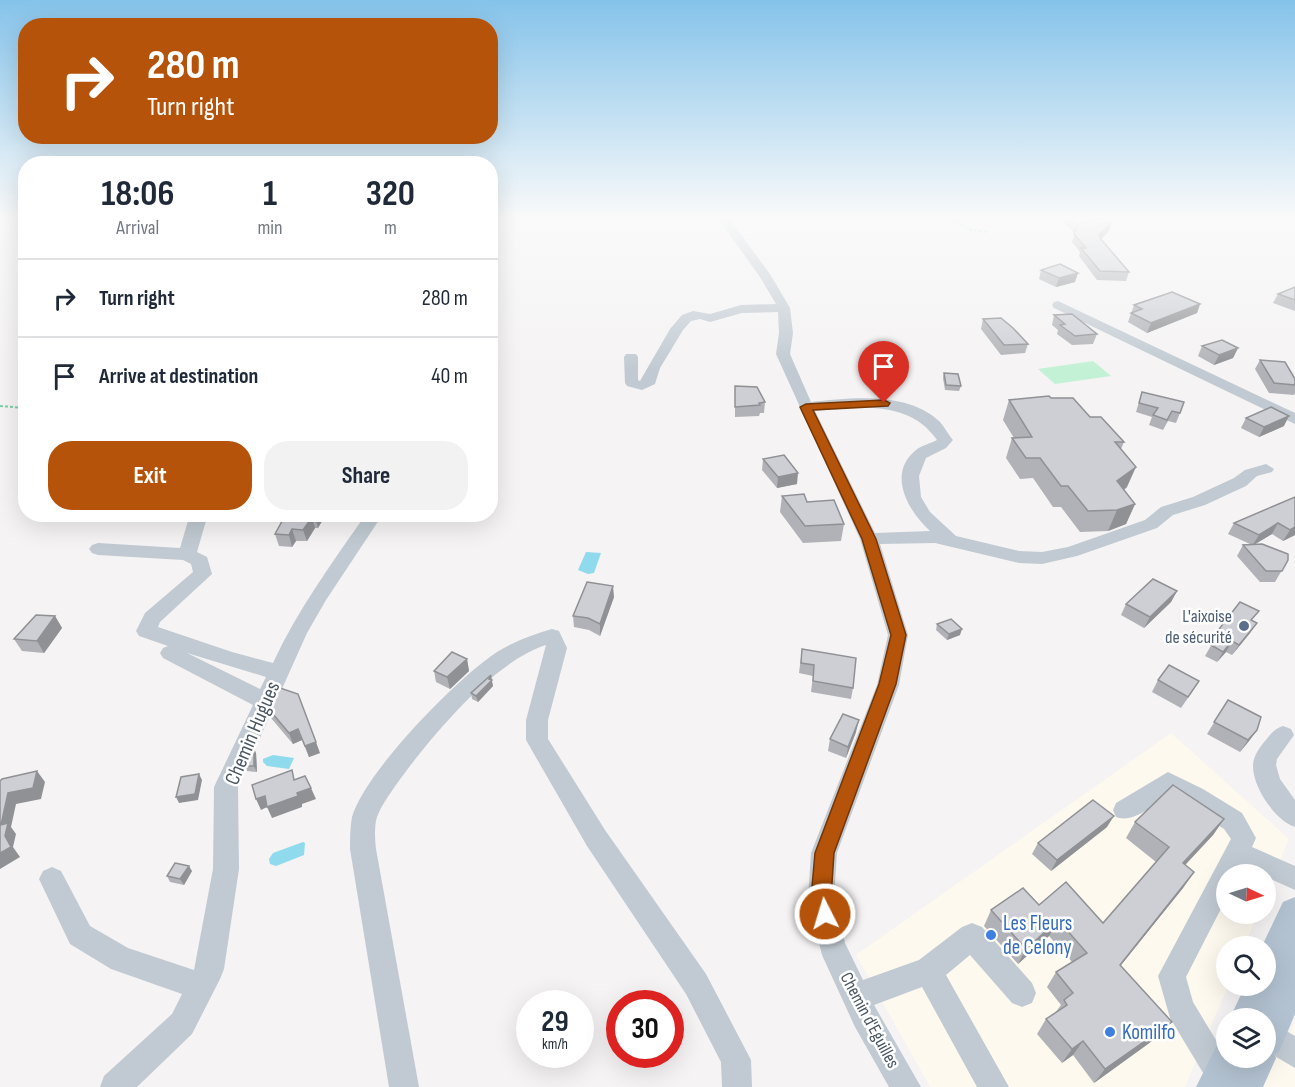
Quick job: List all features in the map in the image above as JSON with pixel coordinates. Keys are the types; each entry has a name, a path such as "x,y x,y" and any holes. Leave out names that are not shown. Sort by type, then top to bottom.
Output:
{"main road":[{"path":"1276,956 1295,913"},
{"path":"1276,1018 1295,971"}],"street":[{"name":"Chemin d'Eguilles","path":"760,268 784,308 786,333 783,354 869,539 898,635 888,684 824,853 821,898 832,945 865,1017 906,1087"},
{"path":"1058,305 1295,419"},
{"path":"631,357 632,383 642,386 650,381 650,374 670,337 691,316 702,314 710,318 741,309 784,308"},
{"path":"806,407 884,403 912,411 939,430 945,440 943,444 921,454 916,461 909,480 909,492 918,508 949,539"},
{"path":"869,539 921,536 949,539 1019,557 1042,558 1071,552 1151,524 1167,511 1199,501 1240,482 1251,473 1266,469"},
{"path":"187,554 197,522"},
{"name":"Chemin Hugues","path":"115,1087 182,1024 210,969 226,869 226,787 297,633 318,597 370,522"},
{"path":"98,549 187,554 200,561 203,574 152,618 146,631 278,672"},
{"path":"404,1087 363,849 365,815 392,772 453,701 479,675 516,649 537,638 552,636 557,648 537,720 537,740 596,838 696,984 740,1078"},
{"path":"170,653 265,701"},
{"path":"1283,735 1266,760 1266,773 1274,790 1295,816"},
{"path":"1125,810 1168,782 1195,796 1233,821 1244,838 1172,976 1180,1008 1228,1077"},
{"path":"1237,852 1295,878"},
{"path":"52,879 80,935 120,959 201,987"},
{"path":"856,997 928,971 972,936 1022,993"},
{"path":"928,971 994,1087"}],"path":[{"path":"0,406 18,407"}],"shaded area":[{"path":"1171,733 1289,839 1276,870 1276,864 1216,864 1216,924 1254,924 1248,936 1216,936 1216,996 1224,996 1219,1008 1216,1008 1216,1014 1185,1087 930,1087 856,955"},
{"path":"1295,1021 1295,1087 1259,1087 1270,1068 1276,1068 1276,1058"}],"green space":[{"path":"1093,361 1111,376 1055,384 1038,369"}],"water":[{"path":"586,552 601,553 594,573 588,574 578,570"},
{"path":"273,755 294,758 289,769 267,766 263,759"},
{"path":"305,843 304,855 276,866 270,864 269,859 273,853"}],"building":[{"path":"1067,268 1078,273 1059,278 1041,270"},
{"path":"1097,268 1125,268 1129,272 1100,271"},
{"path":"1295,287 1295,300 1278,294"},
{"path":"1172,292 1200,304 1151,323 1131,313 1142,309 1134,305"},
{"path":"1072,314 1097,334 1075,336 1060,325 1065,324 1054,315"},
{"path":"1001,318 1028,344 1004,345 983,319"},
{"path":"1222,340 1238,348 1219,355 1202,346"},
{"path":"1260,360 1285,362 1295,379 1295,385 1274,383"},
{"path":"944,373 958,374 961,386 946,385"},
{"path":"735,386 757,387 765,402 759,403 760,405 735,407"},
{"path":"1142,392 1184,402 1180,413 1172,411 1167,420 1153,415 1158,408 1139,403"},
{"path":"1049,396 1051,398 1073,398 1090,417 1101,417 1124,442 1115,442 1136,467 1117,481 1135,504 1117,510 1088,511 1068,486 1061,486 1040,458 1026,458 1012,438 1032,437 1009,400"},
{"path":"1271,407 1289,416 1264,427 1246,418"},
{"path":"784,455 798,473 778,477 763,459"},
{"path":"804,494 807,502 834,500 844,524 805,526 782,496"},
{"path":"1295,497 1295,527 1290,530 1278,523 1259,535 1234,523"},
{"path":"282,522 309,522 303,530 292,529 289,535 275,534"},
{"path":"1262,544 1288,554 1288,560 1282,571 1266,571 1243,545"},
{"path":"1153,579 1177,591 1150,617 1126,604"},
{"path":"587,582 613,586 600,624 588,618 573,616"},
{"path":"1240,602 1259,611 1251,620 1257,623 1239,645 1232,641 1223,652 1211,645 1220,635 1216,633"},
{"path":"36,615 55,616 37,641 14,639"},
{"path":"951,619 962,629 949,634 937,624"},
{"path":"802,649 856,658 853,688 813,681 814,665 801,663"},
{"path":"452,652 467,659 447,677 434,671"},
{"path":"1169,665 1199,681 1188,697 1158,680"},
{"path":"491,675 489,679 492,680 476,696 471,693"},
{"path":"280,688 298,694 316,742 305,746 298,729 289,733 267,707 272,696"},
{"path":"1228,700 1261,717 1257,730 1248,740 1214,722"},
{"path":"843,714 859,720 848,747 830,739"},
{"path":"254,748 254,766 245,766"},
{"path":"292,770 294,780 305,776 311,788 297,793 298,796 267,807 265,796 256,799 252,785"},
{"path":"37,771 33,788 8,793 1,825 8,823 5,836 11,847 0,853 0,781"},
{"path":"199,774 195,794 176,797 181,777"},
{"path":"1173,785 1224,819 1183,863 1194,872 1120,965 1172,1022 1105,1069 1083,1041 1072,1049 1046,1019 1067,1005 1064,1000 1073,993 1056,972 1087,953 1058,920 1026,949 991,910 1023,888 1039,905 1066,882 1103,923 1169,847 1135,822"},
{"path":"1093,800 1114,816 1057,860 1038,843"},
{"path":"175,863 189,866 180,879 167,876"}],"place":[{"name":"L'aixoise de sécurité","path":"1244,626"},
{"name":"Les Fleurs de Celony","path":"991,935"},
{"name":"Komilfo","path":"1110,1032"}],"route":[{"path":"825,914 821,898 824,853 888,684 898,635 869,539 806,407 884,403"}]}
